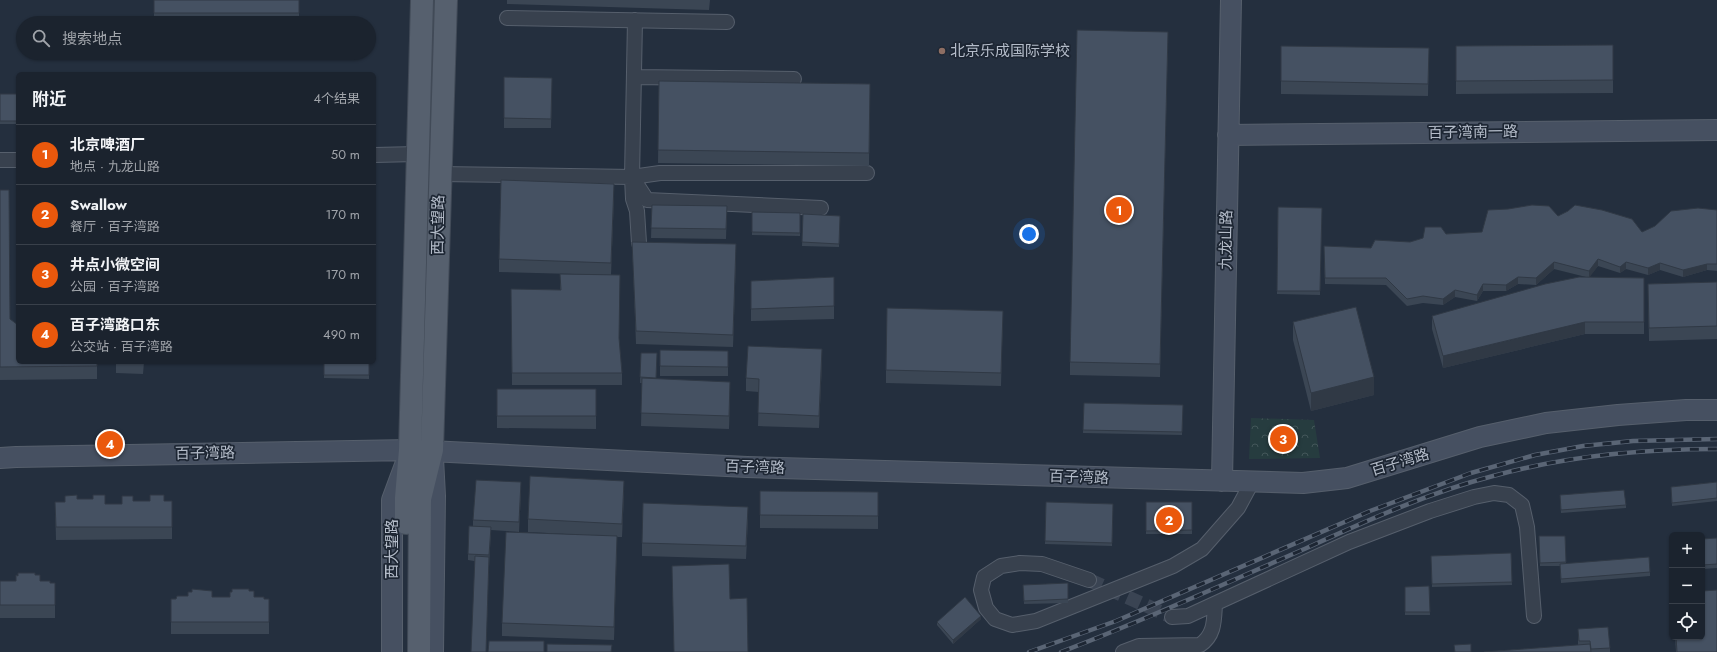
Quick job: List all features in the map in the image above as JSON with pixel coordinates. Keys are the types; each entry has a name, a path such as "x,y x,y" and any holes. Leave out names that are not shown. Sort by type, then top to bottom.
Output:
{"main road":[{"name":"西大望路","path":"405,652 406,498 410,450 422,0"},
{"name":"西大望路","path":"418,652 420,499 432,450 446,0"}],"street":[{"name":"九龙山路","path":"1222,481 1231,0"},
{"path":"507,18 728,22"},
{"path":"635,20 632,177 633,199 637,211 639,243"},
{"path":"634,77 794,79"},
{"name":"百子湾南一路","path":"1228,135 1717,130"},
{"path":"376,155 417,154"},
{"path":"0,160 16,160"},
{"path":"440,174 632,177 660,173 867,173"},
{"path":"632,177 647,200 820,208"},
{"name":"百子湾路","path":"0,458 24,456 432,450 747,467 1303,483 1347,478 1480,437 1546,423 1618,415 1686,410 1717,410"},
{"name":"西大望路","path":"392,652 392,500 410,450"},
{"name":"西大望路","path":"432,450 435,496 433,652"},
{"path":"1089,580 1042,564 1020,563 1001,566 984,578 981,590 986,608 995,619 1012,625 1036,621 1173,566 1202,549 1238,508 1252,482"},
{"path":"1172,617 1188,616 1348,542 1430,511 1474,497 1494,493 1509,495 1522,506 1527,527 1534,616"},
{"path":"1123,652 1139,646 1200,645 1208,640 1214,627 1215,604"}],"green space":[{"path":"1251,418 1314,420 1320,458 1249,459"}],"building":[{"path":"154,0 299,0 299,13 154,13"},
{"path":"1077,30 1168,32 1160,364 1070,362"},
{"path":"1613,45 1613,80 1456,81 1456,46"},
{"path":"1281,46 1429,48 1428,84 1281,81"},
{"path":"504,77 552,78 551,119 504,118"},
{"path":"659,81 870,84 869,153 658,150"},
{"path":"0,94 16,94 16,121 0,121"},
{"path":"501,180 614,184 611,263 499,259"},
{"path":"0,190 9,190 10,319 16,324 16,364 97,364 97,366 0,367"},
{"path":"652,205 727,206 726,229 651,228"},
{"path":"1532,205 1549,206 1558,216 1568,211 1575,205 1602,210 1632,219 1642,232 1655,226 1671,211 1698,208 1717,210 1717,264 1707,264 1683,270 1660,263 1648,268 1626,262 1620,267 1598,259 1589,271 1554,262 1536,278 1518,277 1506,285 1483,284 1477,295 1455,290 1443,299 1423,296 1407,299 1386,278 1325,278 1324,246 1371,248 1375,240 1410,242 1423,238 1425,227 1441,227 1446,234 1482,232 1488,210 1508,209"},
{"path":"1278,207 1322,208 1320,291 1277,291"},
{"path":"752,212 800,213 800,233 752,232"},
{"path":"803,214 840,216 839,244 802,242"},
{"path":"632,242 736,244 733,335 636,331"},
{"path":"560,274 620,275 619,338 622,373 512,373 511,289 561,290"},
{"path":"834,277 834,306 751,309 751,281"},
{"path":"1579,277 1644,278 1644,322 1585,322 1443,356 1432,316 1545,284"},
{"path":"1717,282 1717,326 1649,328 1648,284"},
{"path":"1356,307 1374,377 1311,393 1293,322"},
{"path":"887,308 1003,311 1001,373 886,370"},
{"path":"748,346 822,349 819,416 758,413 759,379 746,378"},
{"path":"660,350 728,351 728,367 660,366"},
{"path":"641,353 657,353 656,378 640,377"},
{"path":"324,364 369,364 369,375 324,375"},
{"path":"642,378 730,382 729,416 641,413"},
{"path":"497,389 596,389 596,416 497,416"},
{"path":"1084,403 1183,405 1182,432 1083,430"},
{"path":"530,476 624,481 622,524 528,519"},
{"path":"476,480 521,482 519,522 473,520"},
{"path":"1717,482 1717,498 1672,503 1671,487"},
{"path":"1624,490 1626,505 1561,510 1560,495"},
{"path":"760,491 878,492 878,516 760,515"},
{"path":"77,495 77,499 93,499 93,495 105,495 105,504 122,504 122,496 133,496 133,501 150,501 150,495 164,495 164,501 172,501 172,527 56,527 55,502 65,502 65,496"},
{"path":"1046,502 1113,504 1112,543 1045,541"},
{"path":"1146,502 1192,502 1192,530 1146,531"},
{"path":"643,503 748,507 746,546 642,543"},
{"path":"469,526 491,527 489,555 468,554"},
{"path":"506,532 617,536 614,627 502,623"},
{"path":"1539,536 1565,536 1566,562 1540,563"},
{"path":"1717,538 1717,564 1705,565 1705,539"},
{"path":"1511,553 1512,582 1432,584 1431,556"},
{"path":"475,556 489,557 486,652 471,652"},
{"path":"1649,557 1650,572 1561,579 1560,564"},
{"path":"729,564 730,599 747,598 748,652 674,652 672,566"},
{"path":"18,573 35,573 35,575 40,575 40,581 50,581 50,583 55,583 55,605 0,605 0,581 16,581 16,575 18,576"},
{"path":"1068,583 1068,599 1024,601 1023,585"},
{"path":"1429,586 1430,612 1405,612 1405,587"},
{"path":"192,589 212,591 212,597 230,597 230,592 232,592 232,589 249,589 249,591 254,591 254,597 264,597 264,599 269,599 269,622 171,622 171,599 176,599 177,596 188,596 188,592 192,592"},
{"path":"1717,590 1717,652 1677,652 1676,640 1705,640 1705,591"},
{"path":"965,597 981,616 953,640 937,622"},
{"path":"1608,627 1610,648 1591,649 1590,641 1579,641 1578,629"},
{"path":"489,641 544,641 544,652 488,652"},
{"path":"547,644 612,645 611,652 547,652"},
{"path":"1471,644 1471,652 1455,652 1454,645"},
{"path":"1590,644 1591,652 1484,652"}],"tunnel":[{"path":"1089,580 1172,617"}],"railway":[{"path":"1029,652 1116,621 1370,511 1471,473 1535,455 1583,446 1633,441 1717,439"},
{"path":"1061,652 1122,628 1396,509 1468,483 1548,463 1604,455 1660,450 1717,449"}],"place":[{"name":"北京乐成国际学校","path":"942,51"},
{"name":"北京啤酒厂","path":"1119,210"},
{"name":"井点小微空间","path":"1283,439"},
{"name":"百子湾路口东","path":"110,444"},
{"name":"Swallow","path":"1169,520"}]}
